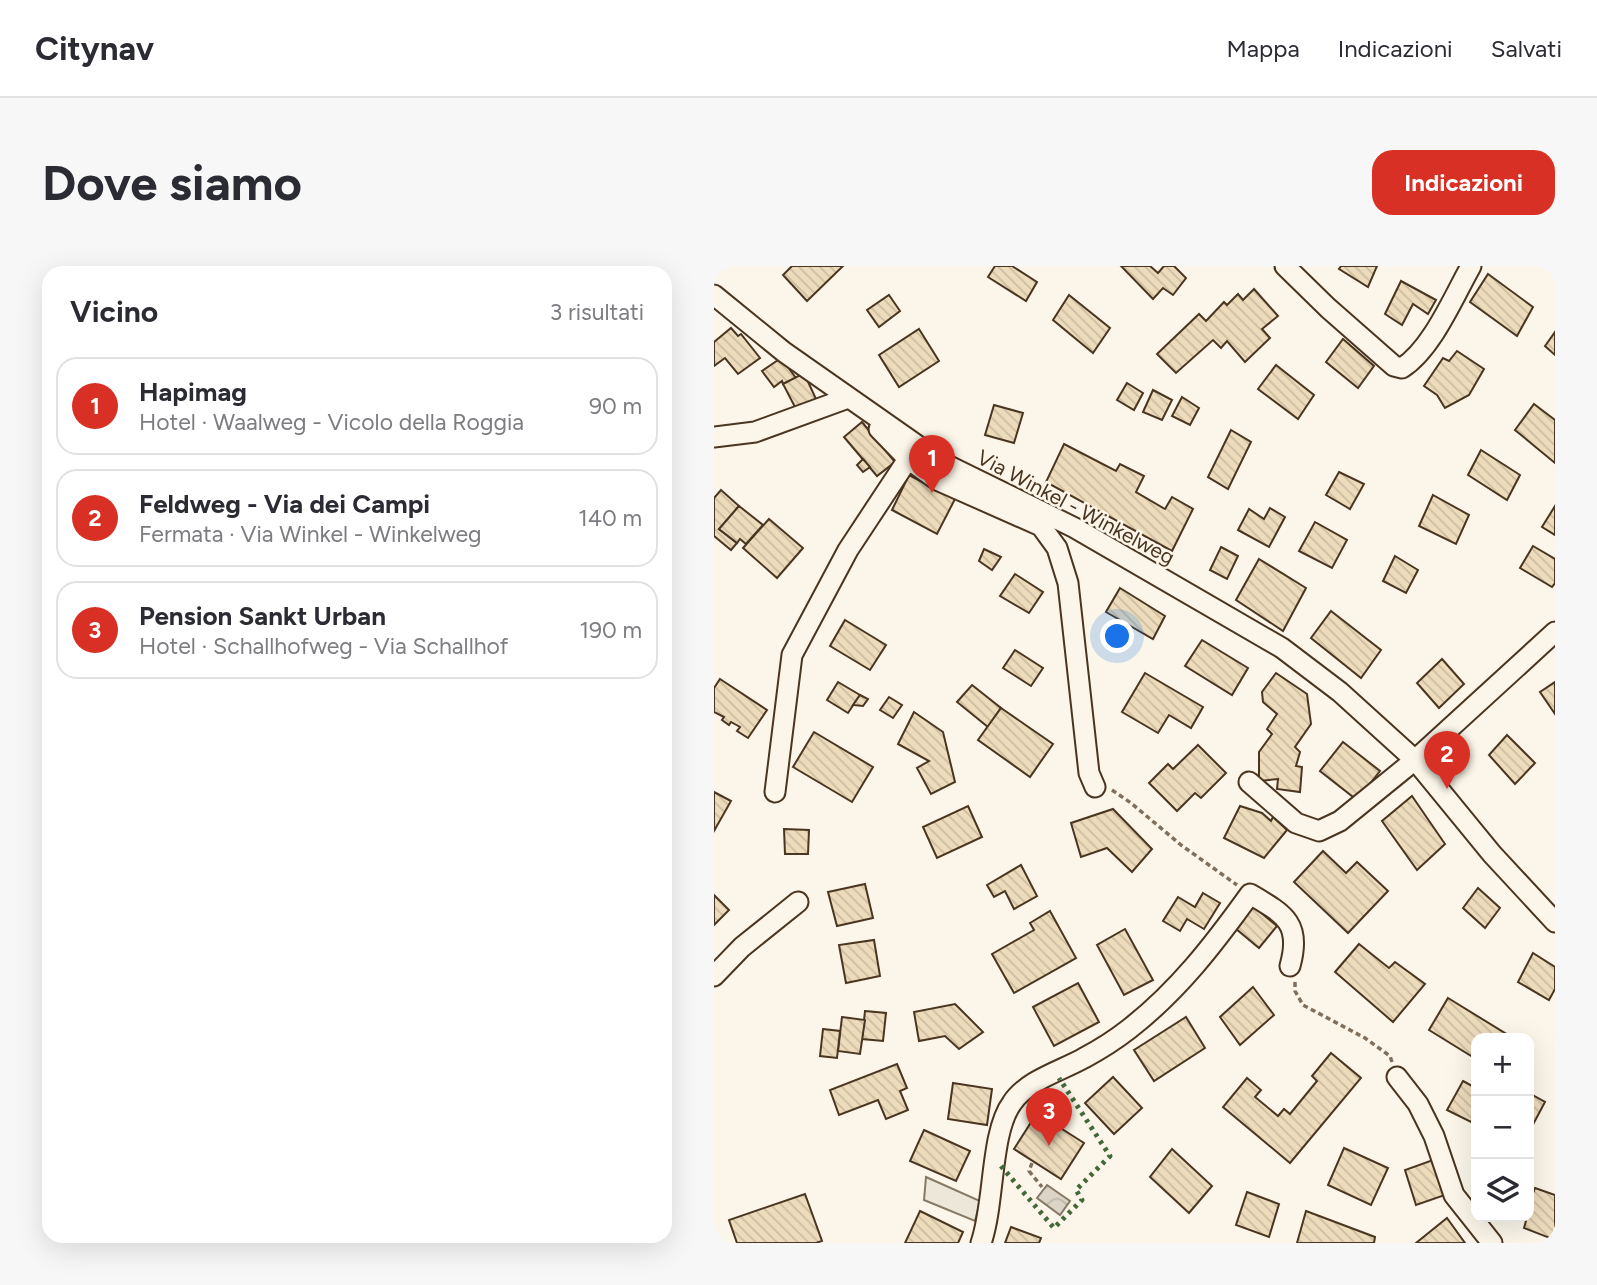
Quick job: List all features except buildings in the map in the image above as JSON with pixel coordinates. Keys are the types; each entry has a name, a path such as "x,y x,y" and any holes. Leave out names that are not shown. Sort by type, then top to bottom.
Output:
{"street":[{"path":"1286,266 1328,308 1394,366 1402,368 1411,362 1430,337 1471,266"},
{"name":"Via Winkel - Winkelweg","path":"714,296 784,352 941,462 1075,528 1282,648 1340,692 1415,760 1492,854 1555,922"},
{"path":"714,437 755,432 848,398"},
{"path":"866,410 877,428 908,459 937,480 1041,526 1057,548 1068,583 1089,773 1095,786"},
{"path":"775,792 792,655 848,550 908,459"},
{"path":"1249,782 1296,823 1319,831 1340,821 1415,760 1555,632"},
{"path":"981,1243 991,1201 999,1132 1011,1103 1037,1082 1086,1057 1129,1030 1185,977 1212,946 1250,894 1283,914 1293,929 1290,966"},
{"path":"714,976 742,947 798,902"},
{"path":"1397,1077 1418,1104 1434,1136 1454,1195 1492,1243"}],"path":[{"path":"1095,786 1113,791 1131,803 1181,845 1250,894"},
{"path":"1290,966 1295,991 1303,1005 1365,1038 1390,1056 1397,1077"},
{"path":"1032,1163 1029,1171 1042,1187"}],"shaded area":[{"path":"926,1177 980,1201 975,1221 924,1200"}],"water":[{"path":"1047,1185 1070,1201 1060,1215 1037,1198"}],"hedge":[{"path":"1001,1166 1054,1228 1082,1200 1076,1190 1110,1156 1059,1078"}],"place":[{"name":"Hapimag","path":"932,493"},
{"name":"Feldweg - Via dei Campi","path":"1447,789"},
{"name":"Pension Sankt Urban","path":"1049,1146"}]}
